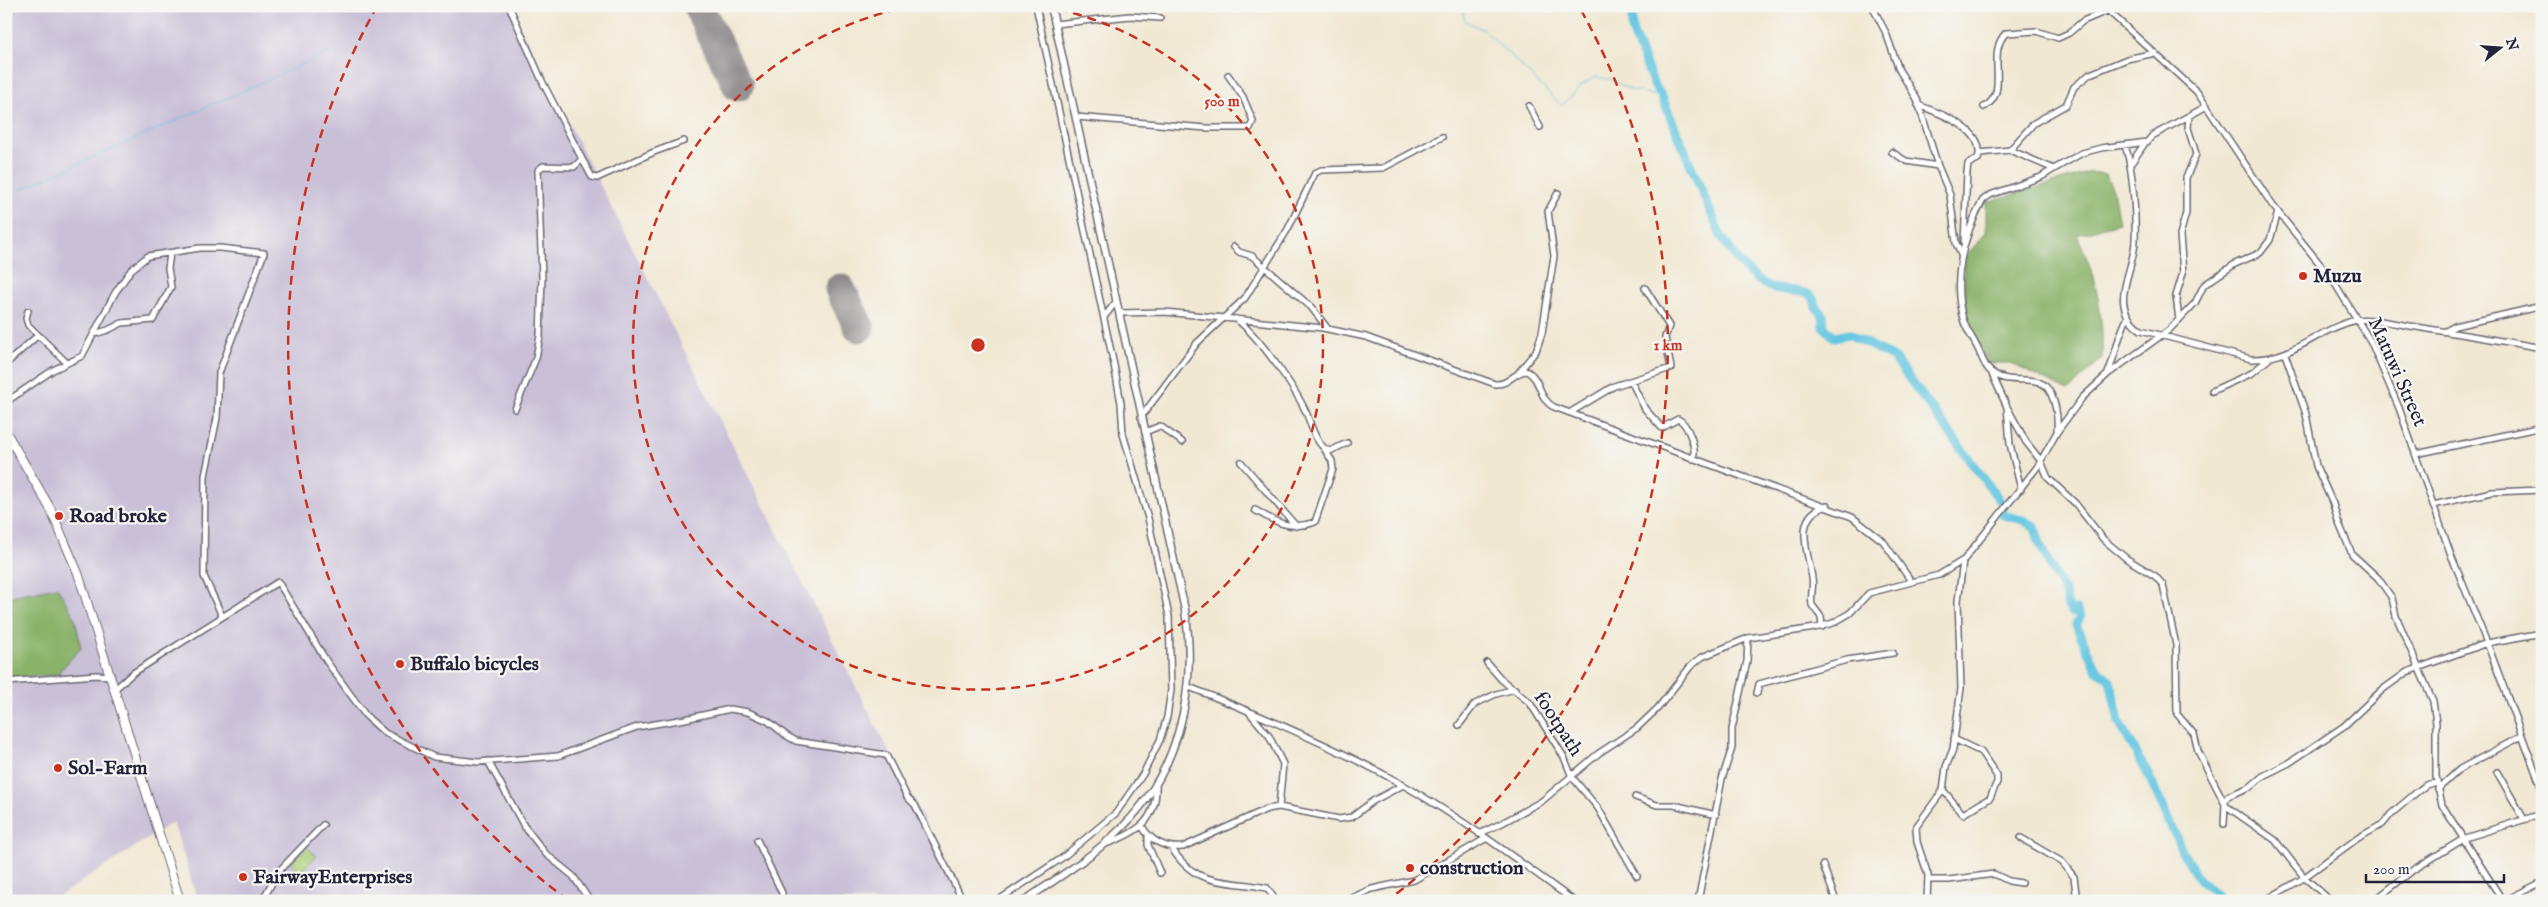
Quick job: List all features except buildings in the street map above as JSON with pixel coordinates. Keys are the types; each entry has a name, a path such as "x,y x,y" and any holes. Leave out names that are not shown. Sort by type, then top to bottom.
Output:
{"highway":[{"path":"6,432 36,480 66,541 115,688 180,901"}],"main road":[{"path":"1024,901 1104,845 1136,813 1156,782 1177,736 1189,687 1190,658 1185,610 1051,6"}],"street":[{"path":"468,6 473,6"},
{"path":"508,6 544,84 592,177 597,178 654,152 684,142"},
{"path":"997,901 1062,858 1116,813 1143,774 1160,740 1167,717 1171,690 1169,616 1148,518 1123,434 1121,403 1104,317 1036,6"},
{"path":"1872,6 1886,33 1896,62 1918,104 1938,166 1950,195 1956,243 1961,256"},
{"path":"1984,107 1990,104 1995,96 1996,50 2006,33 2036,31 2058,38 2069,34 2083,21 2105,9"},
{"name":"Matuwi Street","path":"2105,9 2134,32 2154,53 2193,87 2208,106 2278,212 2332,279 2358,320 2383,368 2416,454 2433,506 2542,789"},
{"path":"1055,24 1130,16 1160,18"},
{"path":"2010,150 2034,122 2066,105 2074,87 2090,74 2127,59 2154,53"},
{"path":"1076,117 1248,128 1253,123 1248,107 1228,75"},
{"path":"1918,104 1945,115 1968,131 1977,141 1980,152 1978,158 1968,164 1967,172 1964,249"},
{"path":"1529,106 1540,127"},
{"path":"2208,106 2145,143 2111,146 2082,153 2041,177 1990,195 1982,200 1961,256 1960,299 1964,322 1984,363 1992,374 2026,442 2041,461 2048,478 2075,503 2104,540 2126,559 2155,576 2163,585 2176,645 2177,714 2194,734 2198,751 2225,802 2230,810 2275,840 2304,878 2331,901"},
{"path":"2179,320 2176,296 2183,274 2180,235 2186,213 2186,178 2196,154 2188,128 2189,116"},
{"path":"1141,417 1197,343 1244,298 1288,229 1317,172 1382,168 1442,137"},
{"path":"2131,163 2145,143"},
{"path":"2125,146 2131,163 2135,243 2123,289 2124,305 2128,317 2141,330 2240,357 2271,358 2285,354 2358,320 2542,348"},
{"path":"1980,152 2010,150 2054,169"},
{"path":"1892,152 1906,161 1938,166"},
{"path":"515,409 536,358 540,336 542,278 538,170 543,166 574,167 582,159"},
{"path":"1119,313 1165,312 1328,329 1366,337 1496,384 1506,384 1519,373 1536,351 1542,333 1554,256 1548,211 1558,193"},
{"path":"1478,834 1537,804 1599,753 1644,722 1695,662 1714,650 1748,638 1822,626 1845,616 1869,593 1939,575 1963,561 2041,461 2057,432 2082,398 2108,374 2179,320 2195,303 2204,286 2235,264 2256,256 2264,248 2275,228 2278,212"},
{"path":"1234,247 1252,256 1310,307 1328,329"},
{"path":"6,402 52,370 82,356 115,293 131,270 148,256 200,248 220,248 264,253 219,373 217,418 205,476 203,567 207,586 222,616"},
{"path":"94,334 122,323 154,320 172,285 168,272 170,254"},
{"path":"1570,413 1606,390 1623,382 1669,370 1672,364 1665,337 1668,326 1645,288"},
{"path":"1104,317 1116,302"},
{"path":"2446,332 2455,326 2542,306"},
{"path":"28,311 26,318 28,325 37,336 43,339 67,363"},
{"path":"2108,374 2115,355 2119,335 2128,317"},
{"path":"1236,319 1292,386 1318,441 1332,461 1333,469 1315,522 1296,526 1282,525 1255,510"},
{"path":"6,364 37,336"},
{"path":"2285,354 2306,414 2316,466 2333,504 2338,521 2352,554 2378,578 2392,598 2396,616 2419,667 2434,707 2437,782 2442,805 2504,901 2542,882"},
{"path":"2212,392 2252,373 2271,358"},
{"path":"1519,373 1527,371 1532,375 1546,402 1570,413 1827,506 1852,517 1873,531 1896,556 1911,581"},
{"path":"1992,374 2007,379 2036,380 2045,385 2057,412 2057,432"},
{"path":"1631,381 1646,409 1662,428 1678,419 1681,420 1692,441 1695,454 1694,459"},
{"path":"2007,407 2010,444 2020,489"},
{"path":"1145,432 1160,426 1182,442"},
{"path":"2416,454 2542,427"},
{"path":"1325,450 1330,451 1347,443"},
{"path":"1241,462 1296,526"},
{"path":"2433,506 2492,492 2542,490"},
{"path":"1822,626 1821,617 1812,606 1812,579 1804,540 1810,516 1814,511 1827,506"},
{"path":"1927,901 1928,880 1916,842 1916,827 1943,790 1946,767 1954,739 1961,688 1958,601 1960,571 1963,561"},
{"path":"115,688 133,673 278,582 327,662 366,716 385,733 434,757 466,762 558,756 580,750 637,727 685,719 726,709 748,712 768,720 787,736 796,740 886,755 907,797 915,805 963,901"},
{"path":"2224,824 2225,802 2228,796 2250,788 2263,776 2289,763 2344,726 2382,690 2407,672 2487,643 2542,633"},
{"path":"1698,901 1725,766 1732,748 1732,729 1746,666 1748,638"},
{"path":"1757,693 1759,684 1775,679 1847,660 1893,653"},
{"name":"footpath","path":"1488,663 1502,680 1515,689 1534,710 1568,763 1572,776 1598,808 1637,876"},
{"path":"6,682 96,675 111,676"},
{"path":"1189,687 1247,709 1303,734 1403,785 1460,819 1478,834 1574,901"},
{"name":"footpath","path":"1459,725 1475,704 1496,694 1515,689"},
{"path":"1247,709 1270,736 1283,764 1279,807"},
{"path":"2438,789 2460,769 2522,736"},
{"path":"1943,790 1963,814 1990,798 1998,782 1997,776 1981,752 1954,739"},
{"path":"488,761 524,826 546,854 573,876 590,901"},
{"path":"2497,772 2524,819"},
{"path":"1104,845 1130,835 1142,826 1156,804 1156,782"},
{"path":"2264,901 2304,878 2358,838 2383,824 2391,814 2422,788 2437,782"},
{"path":"1148,837 1172,847 1183,847 1261,811 1279,807 1344,820 1355,816 1377,799 1403,785"},
{"path":"1635,797 1657,805 1674,805 1716,815"},
{"path":"2374,901 2413,870 2465,838 2542,814"},
{"path":"262,901 278,872 323,825"},
{"path":"1142,826 1148,837 1148,845 1160,873"},
{"path":"2021,838 2062,862 2074,877 2077,901"},
{"path":"1344,901 1372,889 1414,880 1485,839"},
{"path":"757,840 782,893 782,899 778,901"},
{"path":"1172,847 1185,867 1192,873 1220,882 1267,888 1276,901"},
{"path":"1822,865 1836,901"},
{"path":"1928,880 1949,880 1994,874 2009,881 2022,883"}],"shaded area":[{"path":"6,6 509,6 965,901 198,901 173,822 52,901 6,901"}],"green space":[{"path":"2091,172 2105,174 2113,189 2119,223 2077,235 2094,280 2102,327 2102,359 2068,391 2010,363 1988,363 1967,321 1963,260 1986,232 1986,202"},
{"path":"57,587 75,618 81,648 56,675 6,678 6,597"},
{"path":"307,847 316,856 300,872 291,863"}],"waterway":[{"path":"1461,6 1465,21 1484,30 1562,106 1583,84 1596,77 1610,79 1631,90 1662,97"},
{"path":"1632,6 1632,30 1654,85 1662,97 1720,234 1736,257 1748,272 1763,283 1777,289 1798,291 1811,296 1816,307 1823,315 1824,327 1834,337 1849,334 1894,358 2004,506 2001,511"},
{"path":"6,196 335,50"},
{"path":"2003,515 2023,520 2035,527 2044,552 2064,591 2068,606 2072,612 2076,610 2080,617 2076,625 2094,665 2098,671 2110,680 2119,722 2149,776 2183,853 2198,878 2223,901"}],"runway":[{"path":"698,6 738,86"},
{"path":"840,289 859,327"}],"place":[{"name":"Muzu","path":"2303,276"},
{"name":"Road broke","path":"59,516"},
{"name":"Buffalo bicycles","path":"400,664"},
{"name":"Sol-Farm","path":"58,768"},
{"name":"construction","path":"1410,868"},
{"name":"FairwayEnterprises","path":"243,877"}]}
